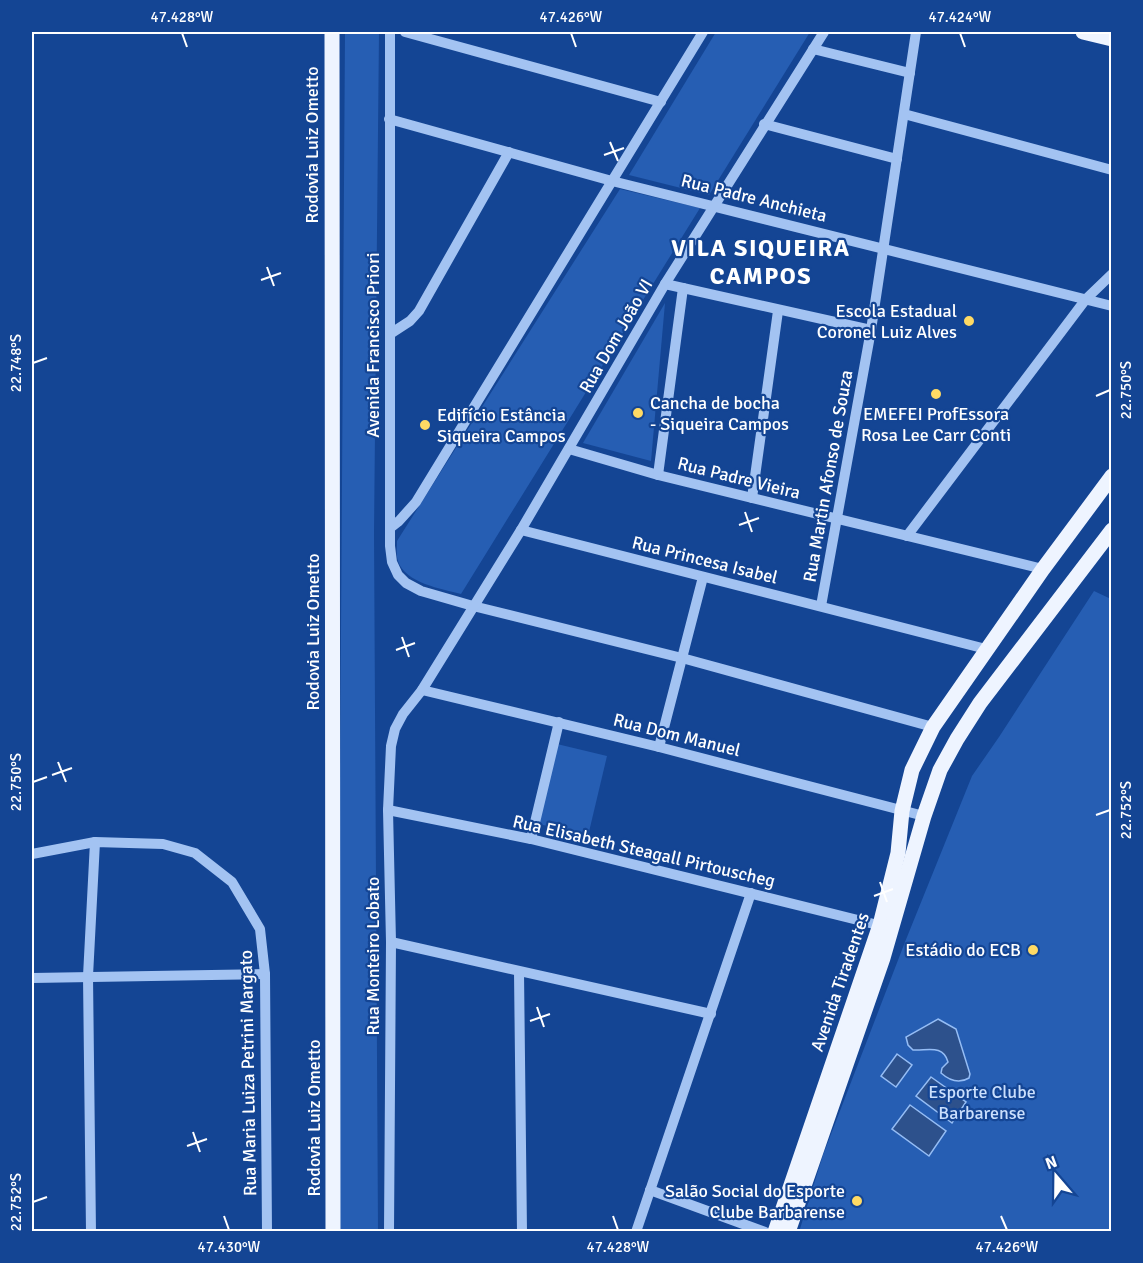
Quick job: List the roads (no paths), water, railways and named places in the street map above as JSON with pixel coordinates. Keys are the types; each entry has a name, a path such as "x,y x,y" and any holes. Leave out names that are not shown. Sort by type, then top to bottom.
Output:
{"main road":[{"name":"Rodovia Luiz Ometto","path":"332,32 333,1232"},
{"path":"1083,32 1112,39"},
{"name":"Avenida Tiradentes","path":"788,1232 883,958 902,811 912,770 933,727 986,649 1042,569 1070,535 1112,476"},
{"name":"Avenida Tiradentes","path":"775,1232 886,927 940,770 980,703 1112,530"}],"street":[{"name":"Avenida Francisco Priori","path":"390,32 390,528 392,562 398,575 406,583 421,591 473,606 682,658 933,727"},
{"path":"405,32 661,102"},
{"path":"390,528 416,501 703,32"},
{"name":"Rua Dom João VI","path":"422,690 521,530 665,284 824,32"},
{"name":"Rua Martin Afonso de Souza","path":"822,606 884,248 916,32"},
{"path":"813,50 910,73"},
{"path":"904,114 1112,170"},
{"name":"Rua Padre Anchieta","path":"389,118 612,181 1112,306"},
{"path":"764,124 897,159"},
{"path":"390,334 410,321 419,311 509,152"},
{"path":"907,537 1086,299 1112,274"},
{"path":"665,284 870,330"},
{"path":"658,475 683,288"},
{"path":"752,498 778,311"},
{"name":"Rua Padre Vieira","path":"569,449 658,475 1042,569"},
{"name":"Rua Princesa Isabel","path":"521,530 986,649"},
{"path":"659,747 703,577"},
{"name":"Rua Dom Manuel","path":"422,690 659,747 924,816"},
{"name":"Rua Monteiro Lobato","path":"389,1232 391,942 388,810 391,746 395,729 403,714 422,690"},
{"path":"531,840 559,722"},
{"name":"Rua Elisabeth Steagall Pirtouscheg","path":"388,810 531,840 886,927"},
{"path":"91,1232 88,976 95,842"},
{"name":"Rua Maria Luiza Petrini Margato","path":"32,854 95,842 164,844 195,853 232,882 260,929 265,974 267,1232"},
{"path":"636,1232 751,893"},
{"path":"391,942 711,1014"},
{"path":"519,972 522,1232"},
{"path":"32,978 265,974"},
{"path":"650,1190 765,1232"}],"place":[{"name":"Escola Estadual Coronel Luiz Alves","path":"969,321"},
{"name":"EMEFEI ProfEssora Rosa Lee Carr Conti","path":"936,394"},
{"name":"Cancha de bocha - Siqueira Campos","path":"638,413"},
{"name":"Edifício Estância Siqueira Campos","path":"425,425"},
{"name":"Estádio do ECB","path":"1033,950"},
{"name":"Salão Social do Esporte Clube Barbarense","path":"857,1201"}],"district":[{"name":"VILA SIQUEIRA CAMPOS","path":"761,262"}],"park label":[{"name":"Esporte Clube Barbarense","path":"982,1102"}]}
